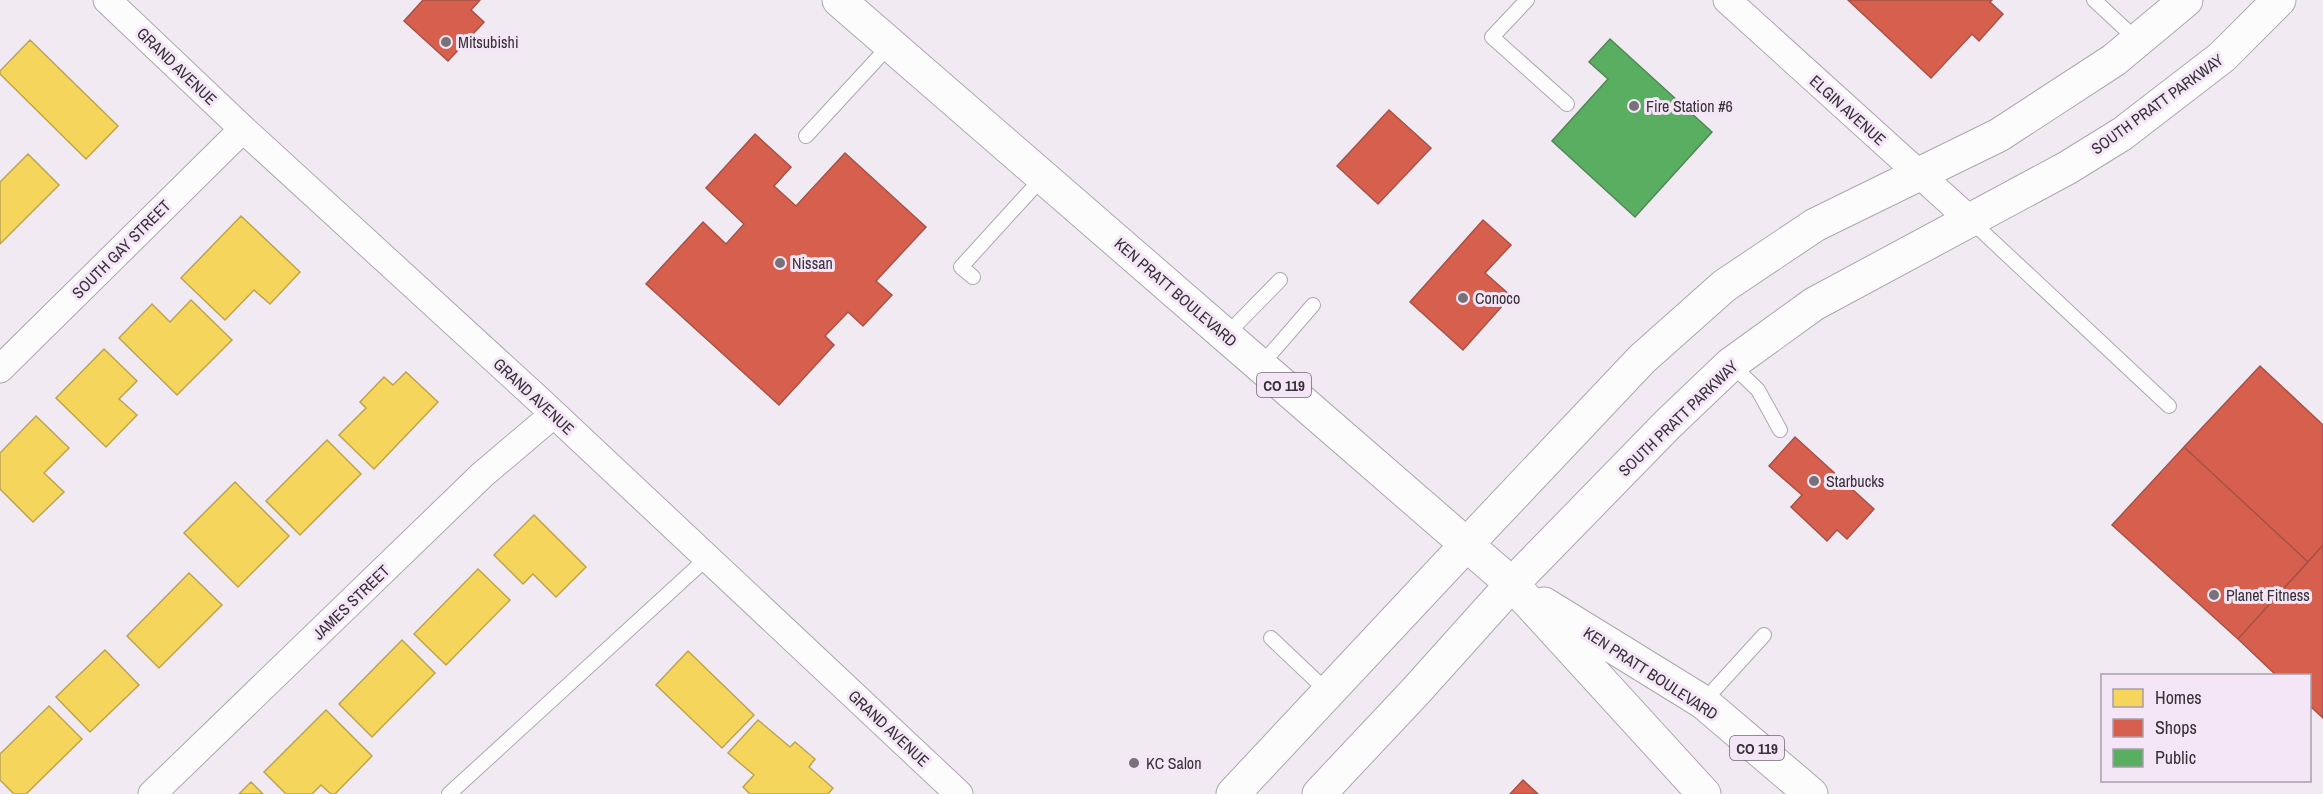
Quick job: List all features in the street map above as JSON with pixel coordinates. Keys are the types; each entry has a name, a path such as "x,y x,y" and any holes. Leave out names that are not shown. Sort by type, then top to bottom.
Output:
{"main road":[{"name":"KEN PRATT BOULEVARD","path":"839,0 1512,585 1704,794"},
{"path":"1233,794 1642,359 1724,286 1815,225 1999,135 2138,41 2186,0"},
{"name":"SOUTH PRATT PARKWAY","path":"1319,794 1512,585 1668,424 1731,364 1814,304 2067,168 2122,134 2222,57 2279,0"},
{"name":"KEN PRATT BOULEVARD","path":"1512,585 1703,702 1811,794"}],"street":[{"name":"GRAND AVENUE","path":"107,0 243,129 554,414 959,794"},
{"name":"ELGIN AVENUE","path":"1726,0 1970,220"},
{"name":"SOUTH GAY STREET","path":"0,369 243,129"},
{"name":"JAMES STREET","path":"152,794 482,475 554,414"}],"lane":[{"path":"1527,0 1492,37 1568,105"},
{"path":"2094,0 2138,41"},
{"path":"806,136 890,44"},
{"path":"973,277 962,267 1043,177"},
{"path":"1970,220 2169,406"},
{"path":"1226,335 1280,280"},
{"path":"1261,365 1313,305"},
{"path":"1731,364 1758,390 1780,430"},
{"path":"449,794 707,558"},
{"path":"1703,702 1764,635"},
{"path":"1270,638 1328,692"}],"building: Homes":[{"path":"30,40 118,126 86,159 0,74 0,71"},
{"path":"28,154 59,185 0,244 0,182"},
{"path":"241,216 300,272 270,304 254,290 225,320 181,278"},
{"path":"191,300 232,340 177,395 119,338 152,304 170,322"},
{"path":"104,349 137,381 119,399 137,415 106,447 56,398"},
{"path":"406,372 438,402 374,469 339,435 366,408 360,402 384,377 393,385"},
{"path":"36,416 69,448 44,473 64,492 33,522 0,489 0,453"},
{"path":"327,440 361,474 300,535 266,501"},
{"path":"235,482 289,536 238,587 184,533"},
{"path":"534,515 586,567 556,597 533,574 523,584 494,555"},
{"path":"478,569 510,600 446,665 414,634"},
{"path":"189,573 222,605 159,668 127,636"},
{"path":"402,640 435,673 372,737 339,704"},
{"path":"105,650 139,685 90,732 56,697"},
{"path":"688,651 754,715 722,748 656,685"},
{"path":"49,706 82,739 26,794 14,794 0,780 0,754"},
{"path":"326,710 372,756 335,794 331,794 321,785 312,794 286,794 264,772"},
{"path":"758,720 790,747 795,742 815,759 809,767 833,788 828,794 750,794 743,787 754,775 728,753"},
{"path":"251,782 263,794 239,794"}],"building: Shops":[{"name":"Mitsubishi","path":"423,0 480,0 471,10 484,22 448,61 404,21"},
{"path":"1848,0 1992,0 1990,2 2003,14 1979,41 1972,34 1931,78"},
{"path":"1389,110 1431,148 1378,204 1337,166"},
{"name":"Nissan","path":"755,134 791,167 774,186 796,206 845,153 926,227 876,281 892,295 863,326 848,312 825,336 834,345 779,405 646,284 703,222 726,244 744,224 706,188"},
{"path":"1483,220 1511,245 1485,273 1511,296 1463,350 1410,302"},
{"path":"2260,366 2323,425 2323,545 2308,562 2184,447"},
{"name":"Starbucks","path":"1795,437 1874,509 1847,539 1837,530 1827,541 1791,507 1802,495 1769,466"},
{"path":"2184,447 2308,562 2238,639 2112,525"},
{"path":"2323,545 2323,718 2311,707 2311,674 2275,674 2238,639"},
{"path":"1523,780 1538,794 1510,794"}],"building: Public":[{"name":"Fire Station #6","path":"1610,39 1712,132 1635,217 1552,141 1608,79 1589,62"}],"place":[{"name":"Mitsubishi","path":"446,42"},
{"name":"Fire Station #6","path":"1634,106"},
{"name":"Nissan","path":"780,263"},
{"name":"Conoco","path":"1463,298"},
{"name":"Starbucks","path":"1814,481"},
{"name":"Planet Fitness","path":"2214,595"},
{"name":"KC Salon","path":"1134,763"}]}
